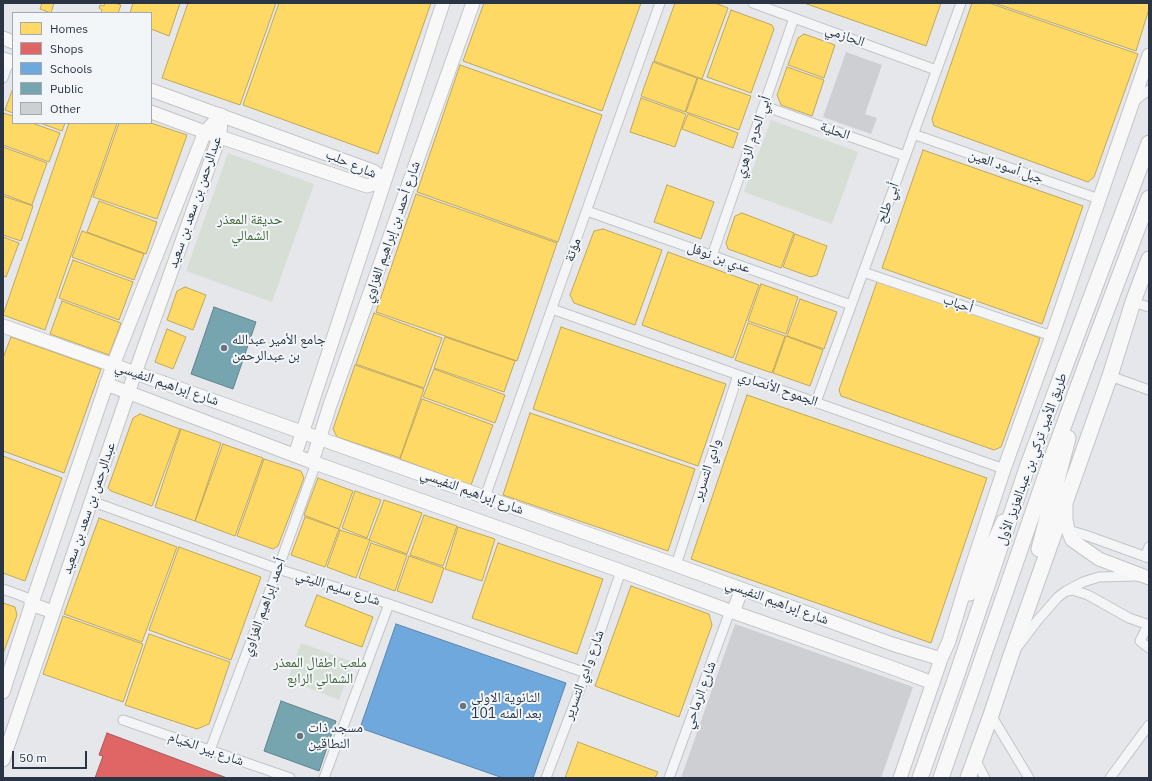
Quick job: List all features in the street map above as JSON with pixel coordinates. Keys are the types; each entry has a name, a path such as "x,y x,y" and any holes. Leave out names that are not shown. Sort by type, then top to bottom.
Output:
{"main road":[{"name":"طريق الأمير تركي بن عبدالعزيز الأول","path":"920,778 1028,465 1149,143"},
{"name":"طريق الأمير تركي بن عبدالعزيز الأول","path":"940,778 1087,362 1149,198"},
{"path":"968,778 1110,376 1133,302 1149,259"},
{"path":"1010,658 1071,430 1087,362"}],"street":[{"name":"شارع أحمد بن إبراهيم الغزاوي","path":"295,455 443,3"},
{"name":"شارع أحمد بن إبراهيم الغزاوي","path":"314,462 320,438 473,3"},
{"name":"مؤتة","path":"485,497 660,3"},
{"name":"الحازمي","path":"753,3 936,70"},
{"name":"أبي طلح","path":"816,402 961,3"},
{"name":"أبي الحرم الزهري","path":"712,256 794,18"},
{"path":"949,641 968,575 1004,469 1052,336 1149,55"},
{"path":"3,78 8,61"},
{"name":"شارع حلب","path":"152,90 373,171 385,180"},
{"path":"1133,102 1149,90"},
{"name":"الحلية","path":"764,106 905,156"},
{"name":"شارع حلب","path":"152,112 205,132 220,135 367,186 385,180"},
{"name":"عبدالرحمن بن سعد بن سعيد","path":"3,692 32,602 113,365 205,132 221,115"},
{"name":"عبدالرحمن بن سعد بن سعيد","path":"3,760 128,392 220,135 221,115"},
{"name":"جبل أسود العين","path":"913,134 1099,199"},
{"name":"عدي بن نوفل","path":"587,211 851,305"},
{"name":"أحباب","path":"863,272 1052,336"},
{"path":"1133,302 1149,306"},
{"name":"الجموح الأنصاري","path":"552,309 1004,469"},
{"name":"شارع إبراهيم النفيسي","path":"3,326 676,565 892,644 941,659"},
{"name":"وادي التسرير","path":"676,565 738,375"},
{"path":"1110,376 1149,390"},
{"name":"شارع إبراهيم النفيسي","path":"106,384 314,462 933,683"},
{"name":"أحمد إبراهيم الغزاوي","path":"210,750 278,569 314,462"},
{"path":"902,778 941,659 1028,465"},
{"path":"1066,499 1066,520 1072,540 1099,559 1145,577"},
{"name":"شارع سليم الليثي","path":"91,501 278,569 389,604 586,673"},
{"path":"1068,530 1147,558 1149,547"},
{"name":"شارع وادي التسرير","path":"546,778 586,673 621,571"},
{"path":"1010,658 1037,621 1058,597 1066,591 1083,582 1099,577 1145,577"},
{"path":"3,589 53,612"},
{"path":"732,612 742,589"},
{"path":"1066,591 1073,590 1088,595 1129,618 1148,625 1140,641 1149,648"},
{"path":"324,778 389,604"},
{"name":"شارع الرماحي","path":"669,778 732,612"},
{"path":"890,667 905,668 912,661 910,653 892,644"},
{"path":"8,678 28,686"},
{"path":"991,715 1029,778"},
{"name":"شارع بير الخيام","path":"123,720 210,750 271,775 290,778"},
{"path":"1110,778 1149,725"},
{"path":"974,759 984,778"}],"green space":[{"path":"771,120 858,152 832,224 744,192"},
{"name":"حديقة المعذر الشمالي","path":"228,153 314,184 272,302 186,271"},
{"name":"ملعب اطفال المعذر الشمالي الرابع","path":"301,643 353,662 339,700 288,680"}],"building: Homes":[{"path":"42,3 54,3 51,12 40,9"},
{"path":"105,3 121,5 118,12 101,12 102,10 99,8 100,5 104,6"},
{"path":"133,3 180,3 169,36 152,29 152,12 130,12"},
{"path":"188,3 276,3 240,105 162,78"},
{"path":"279,3 431,3 378,154 243,105"},
{"path":"484,3 641,3 602,111 463,61"},
{"path":"675,3 715,3 728,8 702,79 654,61"},
{"path":"804,3 941,3 926,46"},
{"path":"972,3 989,3 1138,54 1094,177 1088,182 934,126 932,119"},
{"path":"994,3 1149,3 1149,9 1136,51"},
{"path":"731,10 772,25 774,29 751,93 707,77"},
{"path":"804,34 835,45 824,78 788,65 798,38"},
{"path":"653,62 697,78 685,112 641,96"},
{"path":"460,65 602,115 558,242 417,192"},
{"path":"787,67 824,80 812,116 781,105 777,95"},
{"path":"698,78 751,96 739,130 686,112"},
{"path":"12,91 12,113 5,110"},
{"path":"641,98 686,114 675,147 630,132"},
{"path":"3,113 12,116 12,124 35,124 60,133 49,162 3,145"},
{"path":"688,114 738,133 733,148 682,129"},
{"path":"152,123 187,135 157,219 93,197 119,124"},
{"path":"43,124 65,124 62,131"},
{"path":"69,124 117,124 45,330 3,315"},
{"path":"3,147 47,163 32,205 3,194"},
{"path":"923,150 1083,206 1042,324 882,268"},
{"path":"667,185 714,202 701,239 654,222"},
{"path":"416,194 557,243 517,361 376,312"},
{"path":"3,196 33,206 21,241 3,235"},
{"path":"99,201 157,222 146,254 87,232"},
{"path":"742,213 794,233 781,268 728,249 726,243 735,216"},
{"path":"603,229 662,250 635,325 574,303 570,295 594,231"},
{"path":"82,231 144,254 134,280 72,257"},
{"path":"795,234 827,246 817,275 811,277 783,267"},
{"path":"3,237 19,243 6,277 3,276"},
{"path":"668,252 759,285 733,358 642,325"},
{"path":"73,260 133,282 119,320 59,298"},
{"path":"878,279 1040,338 1001,447 994,450 841,396 839,390"},
{"path":"761,284 798,297 786,334 748,321"},
{"path":"185,287 206,295 193,330 167,320 177,291"},
{"path":"800,299 837,312 824,349 787,336"},
{"path":"62,301 121,323 109,355 50,334"},
{"path":"374,313 442,338 424,388 356,364"},
{"path":"748,323 785,336 772,373 735,360"},
{"path":"561,327 726,384 698,466 533,409"},
{"path":"167,329 186,337 173,369 155,362"},
{"path":"786,336 823,350 810,386 773,373"},
{"path":"11,337 101,369 64,473 3,451 3,358"},
{"path":"445,337 515,361 504,392 434,368"},
{"path":"355,365 424,389 400,458 337,437 333,429"},
{"path":"434,369 505,395 495,423 423,397"},
{"path":"747,395 987,478 931,643 691,559"},
{"path":"422,399 493,425 471,485 400,459"},
{"path":"530,413 695,469 668,551 503,495"},
{"path":"140,414 180,429 152,506 111,491 108,488 133,418"},
{"path":"181,429 221,443 195,521 155,507"},
{"path":"223,444 263,458 235,536 195,521"},
{"path":"3,456 62,478 25,581 3,573"},
{"path":"264,459 301,471 304,478 278,546 273,549 237,536"},
{"path":"318,478 353,491 339,529 304,515"},
{"path":"355,491 381,500 367,538 342,528"},
{"path":"384,500 422,513 407,554 369,540"},
{"path":"424,515 457,526 443,566 410,555"},
{"path":"305,517 339,529 325,567 291,555"},
{"path":"99,518 177,547 142,642 64,614"},
{"path":"458,527 495,539 482,581 445,569"},
{"path":"340,530 370,540 356,578 327,567"},
{"path":"371,543 407,555 395,591 359,578"},
{"path":"498,543 603,579 577,654 472,618"},
{"path":"179,547 261,577 231,660 149,630"},
{"path":"409,556 444,568 432,603 397,591"},
{"path":"631,586 709,614 712,625 679,717 595,686"},
{"path":"317,595 373,617 362,647 305,626"},
{"path":"3,603 15,607 17,615 3,654"},
{"path":"63,616 143,644 123,702 43,674"},
{"path":"149,634 230,662 209,724 197,729 125,705"},
{"path":"578,742 658,772 655,778 565,778"}],"building: Shops":[{"path":"107,733 227,778 95,778 103,756 99,755"}],"building: Schools":[{"name":"الثانوية الاولى بعد المئه 101","path":"396,624 566,683 533,778 503,778 360,728"}],"building: Public":[{"name":"جامع الأمير عبدالله بن عبدالرحمن","path":"214,307 256,322 233,389 191,374"},
{"name":"مسجد ذات النطاقين","path":"281,701 336,721 319,771 264,751"}],"building: Other":[{"path":"846,52 882,65 865,114 877,118 871,134 823,117"},
{"path":"735,624 913,687 881,778 681,778"}],"place":[{"name":"جامع الأمير عبدالله بن عبدالرحمن","path":"224,348"},
{"name":"الثانوية الاولى بعد المئه 101","path":"463,706"},
{"name":"مسجد ذات النطاقين","path":"300,736"}]}
